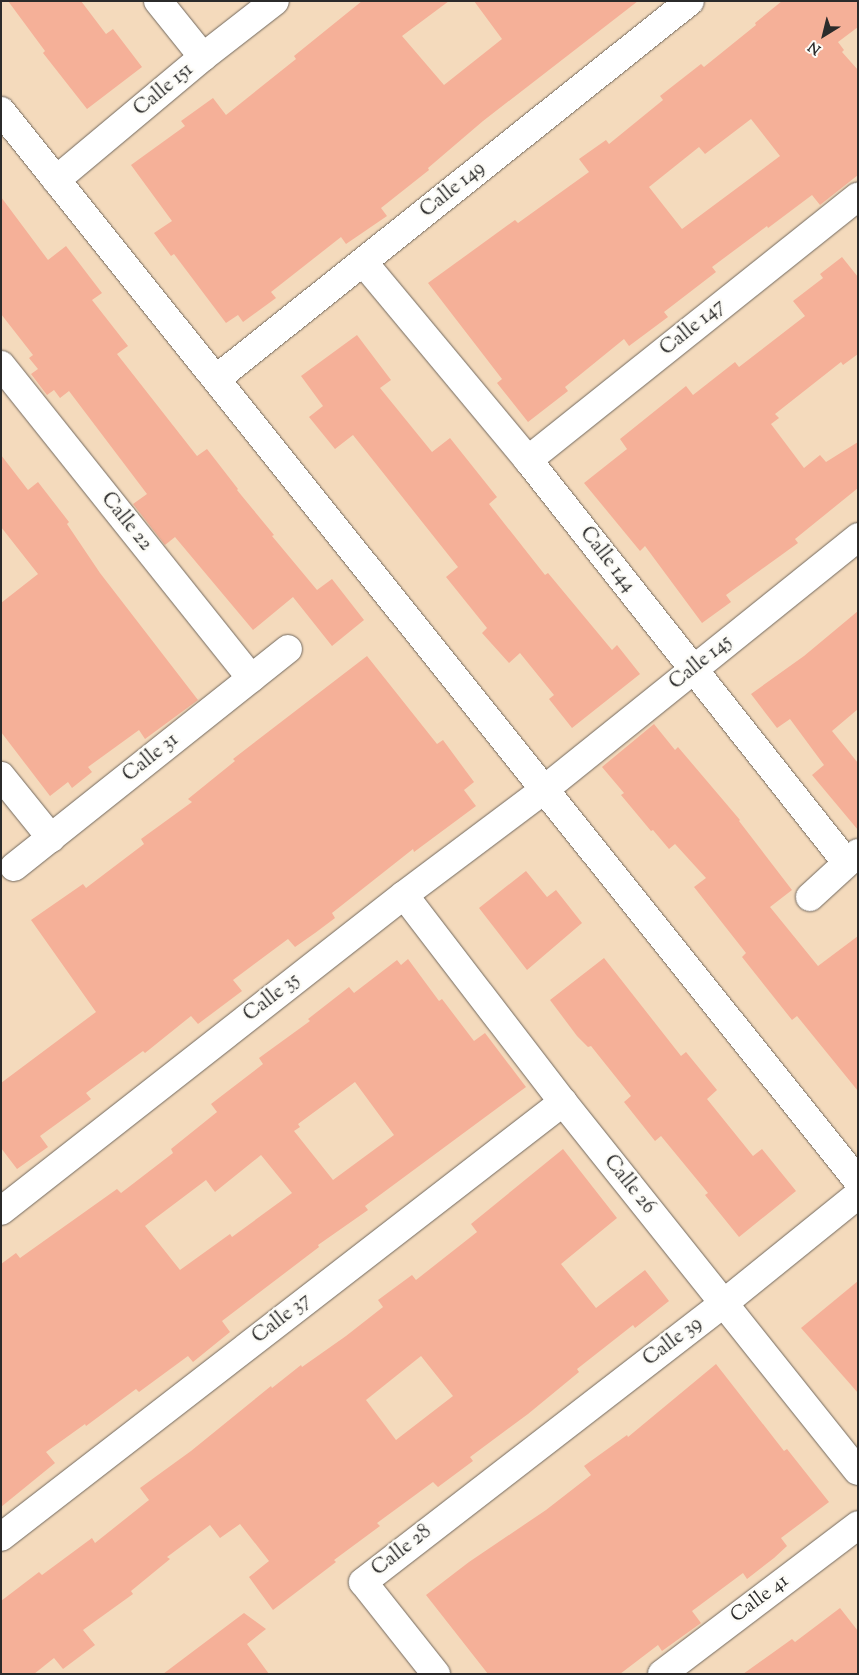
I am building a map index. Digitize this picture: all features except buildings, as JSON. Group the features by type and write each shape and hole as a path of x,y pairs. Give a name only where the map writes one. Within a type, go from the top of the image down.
{"street":[{"path":"158,1 203,57"},
{"name":"Calle 151","path":"56,180 203,57 274,1"},
{"name":"Calle 149","path":"216,379 690,1"},
{"path":"1,111 858,1181"},
{"name":"Calle 147","path":"528,460 858,197"},
{"name":"Calle 144","path":"364,262 528,460 692,669 852,858"},
{"name":"Calle 22","path":"1,366 251,678"},
{"name":"Calle 145","path":"545,789 858,537"},
{"name":"Calle 31","path":"14,867 288,649"},
{"path":"1,776 51,838"},
{"name":"Calle 35","path":"1,1211 404,895 545,789"},
{"path":"810,897 852,858"},
{"name":"Calle 26","path":"404,895 563,1102 858,1472"},
{"name":"Calle 37","path":"1,1537 563,1102"},
{"name":"Calle 39","path":"486,1485 724,1303 858,1195"},
{"name":"Calle 28","path":"436,1674 363,1582 486,1485"},
{"name":"Calle 41","path":"662,1674 858,1525"}]}
